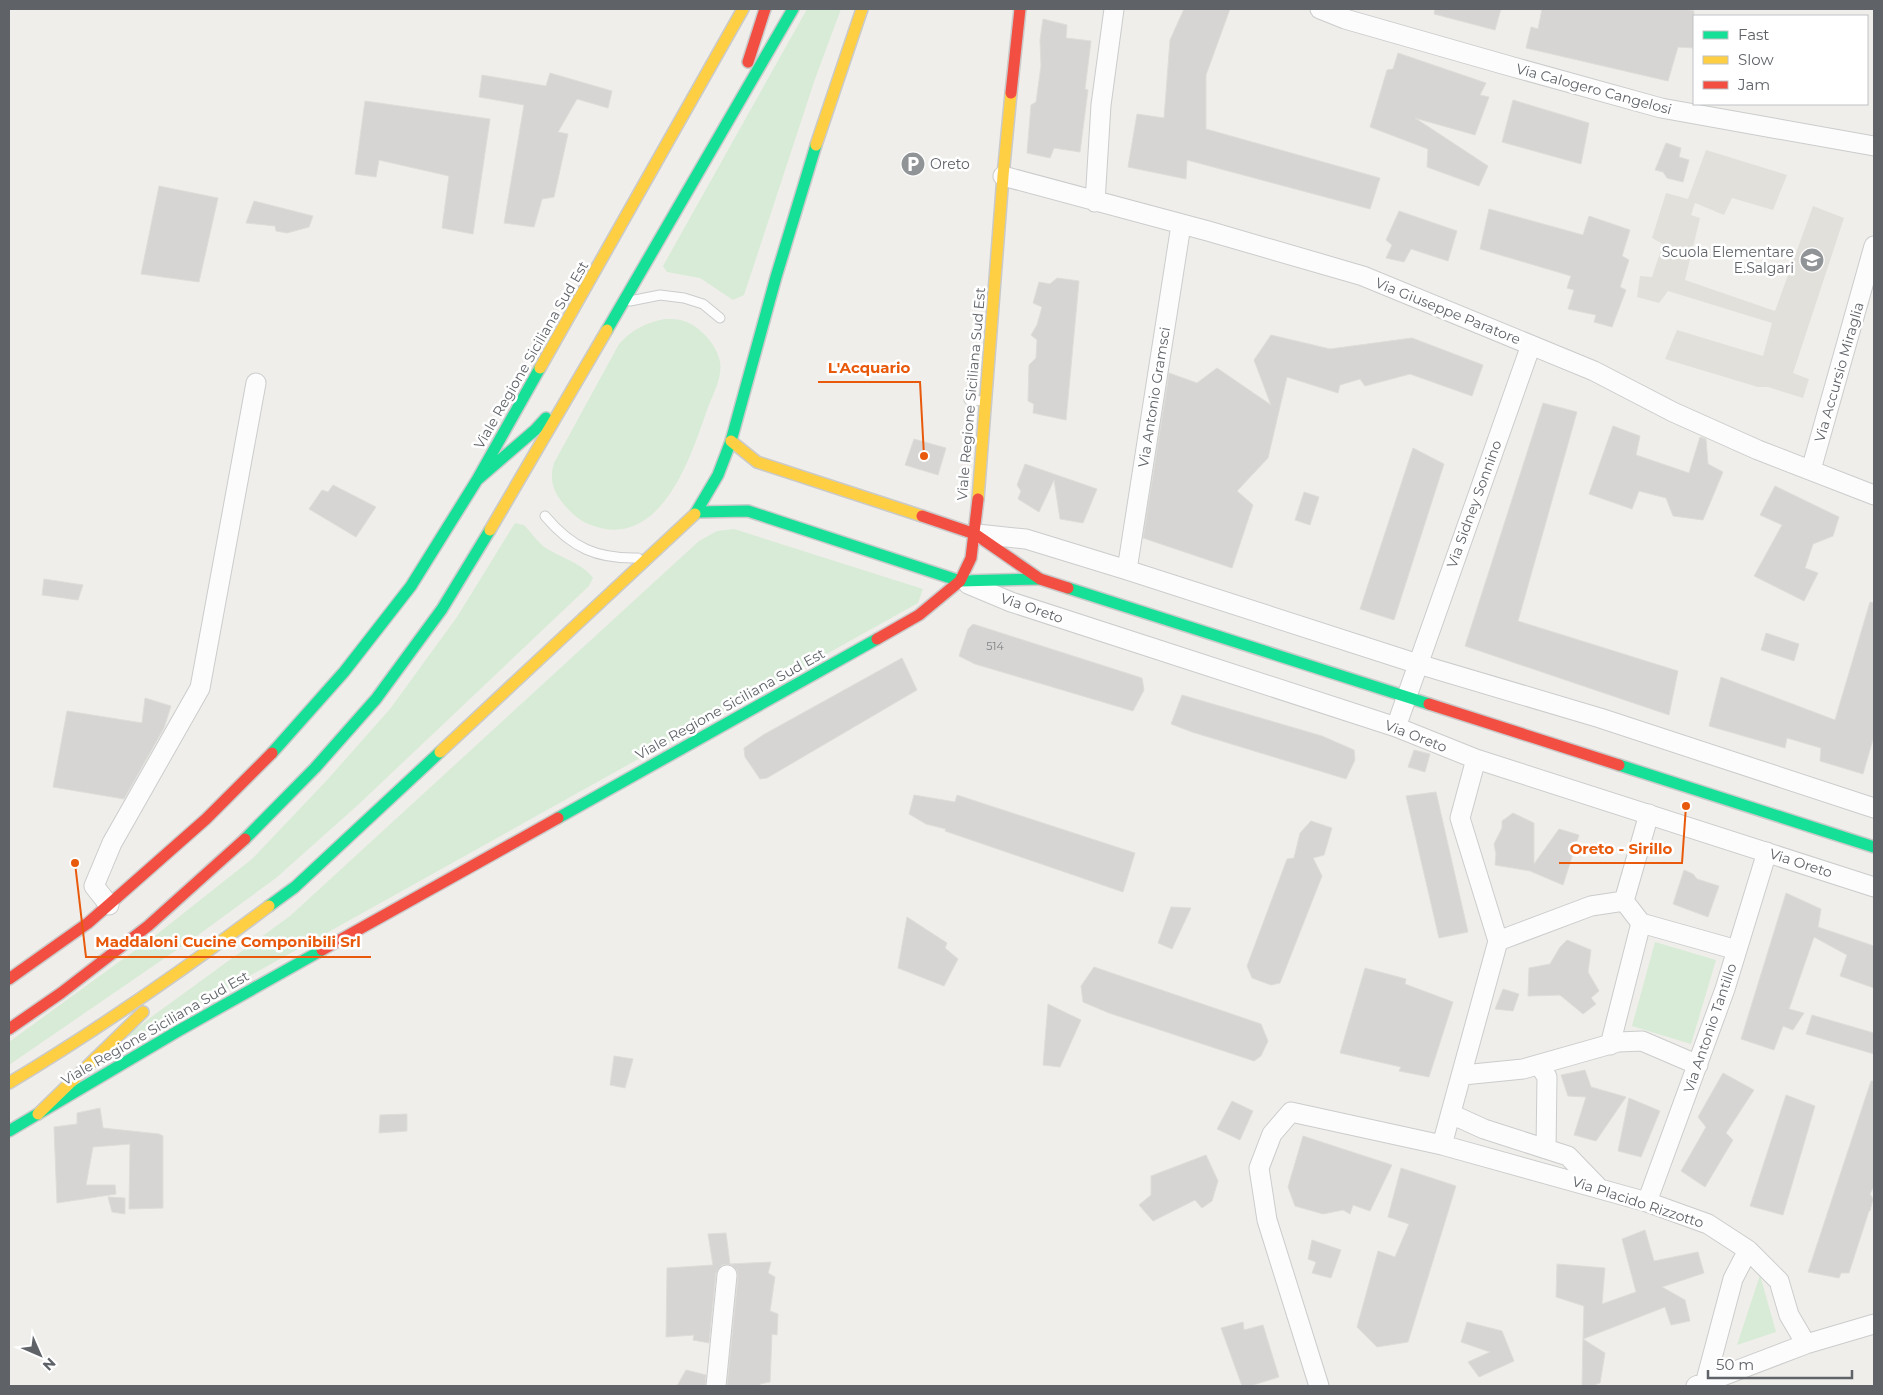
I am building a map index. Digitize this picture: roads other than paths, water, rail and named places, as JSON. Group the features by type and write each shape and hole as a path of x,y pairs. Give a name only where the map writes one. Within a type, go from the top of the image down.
{"street":[{"name":"Viale Regione Siciliana Sud Est","path":"9,980 88,923 206,819 282,743 344,672 411,586 477,480 743,9"},
{"path":"720,136 761,25 765,9"},
{"path":"9,1029 61,993 148,926 238,845 315,768 376,699 442,608 574,388 793,9"},
{"name":"Viale Regione Siciliana Sud Est","path":"9,1083 60,1052 195,960 295,886 698,512 718,475 731,441 790,226 837,76 862,9"},
{"name":"Viale Regione Siciliana Sud Est","path":"9,1131 186,1026 919,615 960,580 971,558 975,534 1003,176 1020,9"},
{"path":"1095,202 1101,105 1114,9"},
{"name":"Via Calogero Cangelosi","path":"1320,9 1478,57 1661,108 1874,146"},
{"name":"Via Giuseppe Paratore","path":"1003,176 1363,276 1594,371 1673,412 1758,450 1874,495"},
{"name":"Via Antonio Gramsci","path":"1127,570 1181,224"},
{"name":"Via Accursio Miraglia","path":"1811,470 1874,246"},
{"name":"Via Sidney Sonnino","path":"1396,727 1531,345"},
{"path":"109,904 94,886 112,843 200,688 256,383"},
{"path":"477,480 535,430 574,388"},
{"path":"731,441 757,462 975,534 1026,539 1418,664 1600,718 1874,808"},
{"path":"698,512 748,511 960,580 1040,579"},
{"path":"975,534 1040,579 1874,847"},
{"name":"Via Oreto","path":"960,580 1011,602 1396,727 1476,759 1874,887"},
{"path":"1442,1145 1463,1075 1498,941 1460,818 1476,759"},
{"path":"1624,901 1649,814"},
{"name":"Via Antonio Tantillo","path":"1648,1202 1725,990 1767,852"},
{"path":"1498,941 1591,906 1624,901"},
{"path":"1624,901 1642,923 1737,950"},
{"path":"1610,1045 1642,923"},
{"path":"38,1114 195,960"},
{"path":"26,1003 61,993"},
{"path":"1463,1075 1523,1069 1618,1042 1642,1041 1698,1065"},
{"path":"1539,1064 1547,1077 1546,1149"},
{"name":"Via Placido Rizzotto","path":"1319,1386 1267,1220 1259,1168 1272,1134 1291,1112 1442,1145 1648,1202 1708,1224 1748,1250 1779,1281 1788,1315 1806,1344"},
{"path":"1451,1114 1484,1129 1568,1156 1599,1188"},
{"path":"1700,1385 1733,1279 1748,1250"},
{"path":"716,1386 727,1275"},
{"path":"1700,1385 1806,1344 1874,1324"}],"lane":[{"path":"623,302 660,295 684,298 703,304 720,318"},
{"path":"969,400 984,401"},
{"path":"546,516 556,529 571,542 593,554 626,558 647,558"}],"place":[{"name":"Oreto","path":"913,164"},
{"name":"Scuola Elementare E.Salgari","path":"1812,260"},
{"name":"L'Acquario","path":"924,456"},
{"name":"Oreto - Sirillo","path":"1686,806"},
{"name":"Maddaloni Cucine Componibili Srl","path":"75,863"}]}
